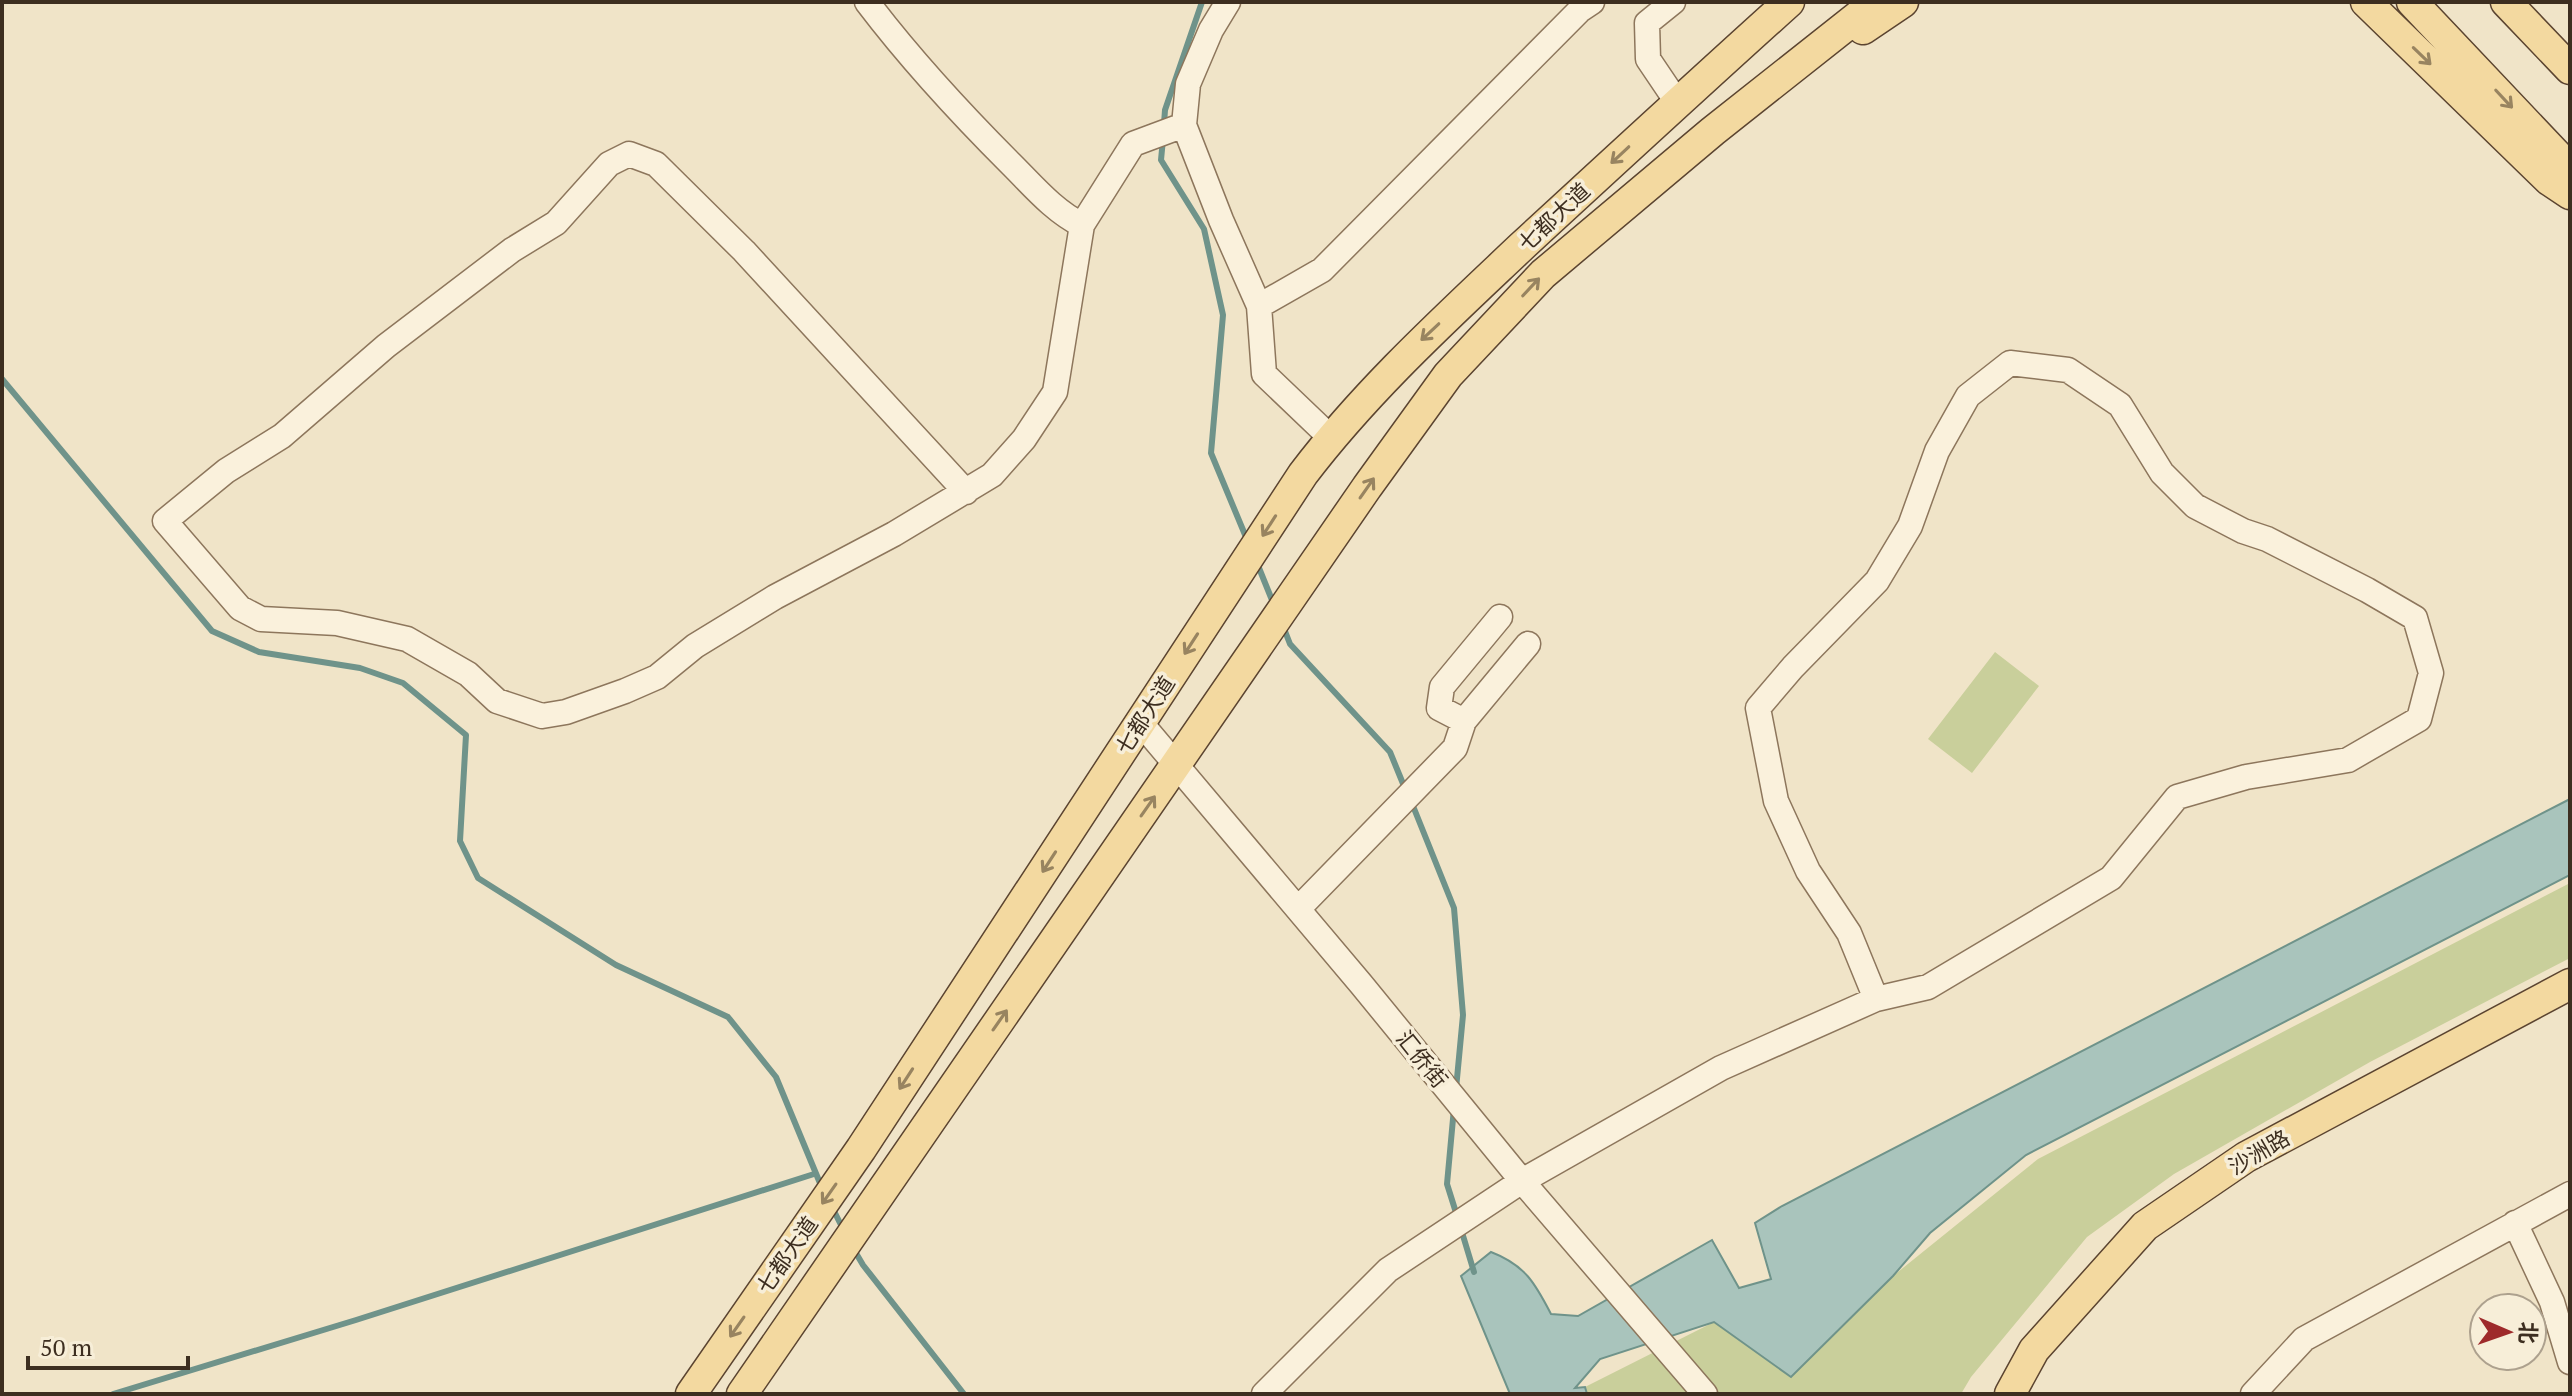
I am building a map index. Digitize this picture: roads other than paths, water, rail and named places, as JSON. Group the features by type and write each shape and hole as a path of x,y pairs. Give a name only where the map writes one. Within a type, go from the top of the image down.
{"main road":[{"path":"1677,102 1789,2"},
{"path":"1677,102 1807,2"},
{"path":"1713,131 1876,2"},
{"path":"1713,131 1903,2"},
{"path":"2366,2 2549,180 2570,194"},
{"path":"2412,2 2570,169"},
{"path":"2506,2 2570,69"},
{"name":"七都大道","path":"691,1394 861,1149 1303,474 1331,438 1419,343 1677,102"},
{"name":"七都大道","path":"742,1394 1322,552 1448,375 1543,274 1713,131"},
{"name":"沙洲路","path":"2010,1394 2034,1350 2145,1226 2246,1157 2570,984"}],"street":[{"path":"867,2 902,48 969,122 1062,215 1082,225"},
{"path":"1228,2 1211,30 1188,84 1178,127 1259,306 1264,374 1331,438"},
{"path":"1259,306 1322,270 1580,10 1592,2"},
{"path":"1673,2 1647,23 1648,59 1677,102"},
{"path":"966,492 744,251 656,164 629,154 609,164 556,223 486,269 386,346 282,436 226,471 165,521 240,608 261,619 337,623 407,639 468,674 497,701 542,716 580,707 657,677 695,646 775,597 966,492 992,475 1024,439 1055,392 1082,225 1133,144 1178,127"},
{"path":"1264,1394 1388,1270 1522,1181 1721,1068 1876,999 1928,987 2111,878 2177,797 2246,777 2348,760 2419,719 2431,673 2415,618 2267,539 2243,531 2195,506 2162,473 2120,405 2068,370 2010,363 1968,396 1937,451 1910,526 1877,581 1793,667 1758,708 1776,801 1808,871 1849,933 1876,999"},
{"path":"1464,721 1439,708 1442,687 1500,617"},
{"path":"1298,909 1455,748 1464,721 1528,644"},
{"name":"汇侨街","path":"1140,722 1522,1181 1705,1394"},
{"path":"2253,1394 2304,1339 2570,1194"},
{"path":"2515,1223 2552,1302 2570,1362"}],"water":[{"path":"2570,799 2570,875 2026,1155 1930,1233 1893,1276 1791,1377 1714,1322 1600,1359 1575,1388 1585,1387 1587,1394 1510,1394 1461,1276 1491,1252 1528,1276 1551,1314 1578,1316 1712,1240 1739,1288 1771,1279 1755,1223 1782,1206"}],"waterway":[{"path":"1164,124 1165,110 1202,2"},
{"path":"1163,139 1161,160 1204,229 1223,315 1211,453 1248,542"},
{"path":"2,379 212,631 259,652 360,668 403,683 466,735 460,841 478,878 616,965 728,1017 776,1077 822,1188"},
{"path":"1257,563 1274,605"},
{"path":"1283,626 1290,644 1390,752 1406,791"},
{"path":"1411,801 1454,908 1463,1015 1456,1089"},
{"path":"1454,1108 1447,1184 1458,1219"},
{"path":"113,1394 814,1174"},
{"path":"833,1209 844,1231"},
{"path":"1461,1229 1474,1272"},
{"path":"853,1248 964,1394"}]}
